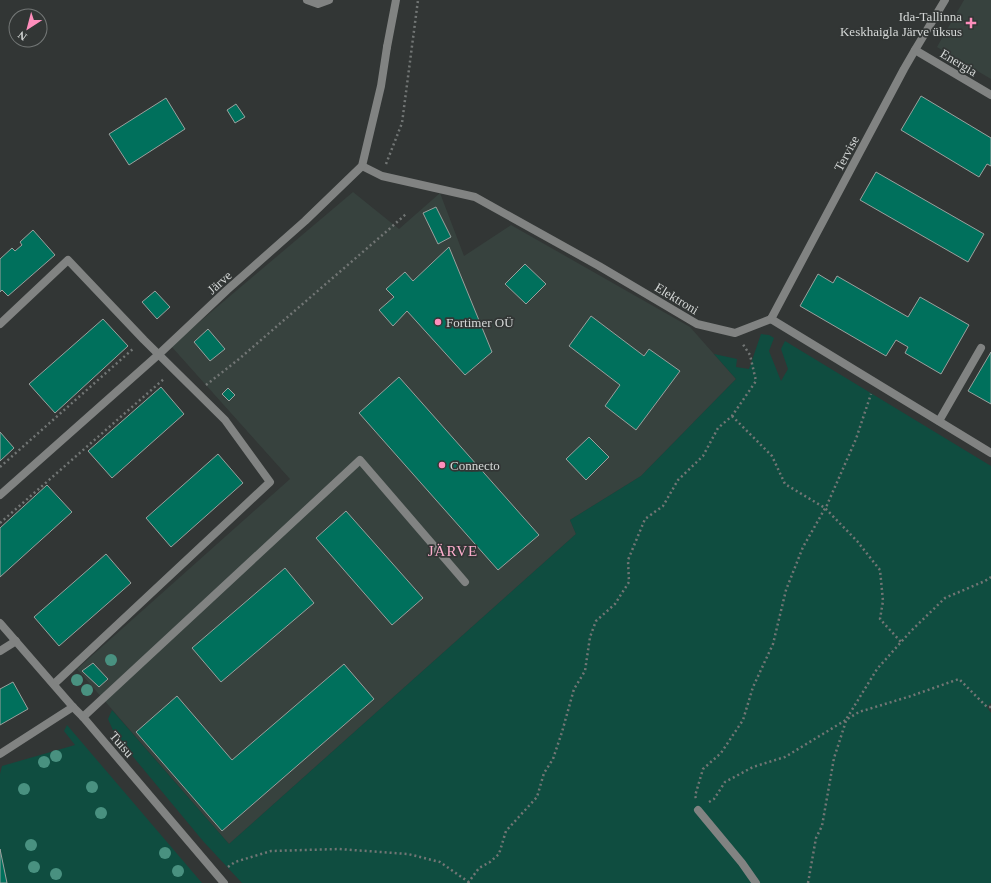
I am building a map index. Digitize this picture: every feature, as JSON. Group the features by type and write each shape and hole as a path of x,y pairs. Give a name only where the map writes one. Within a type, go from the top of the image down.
{"street":[{"path":"306,0 318,4 329,0"},
{"path":"362,166 381,86 386,47 396,0"},
{"name":"Tervise","path":"771,319 915,50 945,0"},
{"name":"Energia","path":"915,50 990,93"},
{"name":"Elektroni","path":"362,166 382,176 475,197 599,266 697,324 735,333"},
{"name":"Järve","path":"0,495 158,355 227,290 305,221 362,166"},
{"path":"0,324 68,260 158,355 225,420 270,482 54,684"},
{"path":"735,333 771,319 991,453"},
{"path":"939,421 981,348"},
{"path":"83,717 360,460 465,582"},
{"name":"Tuisu","path":"0,623 83,717 224,883"},
{"path":"0,651 16,641"},
{"path":"0,754 73,707"},
{"path":"698,810 742,863 756,883"}],"path":[{"path":"382,176 402,124 418,0"},
{"path":"197,393 216,376 240,359 406,214"},
{"path":"218,876 235,862 271,851 339,849 408,854 440,862 469,883 479,868 490,862 499,854 506,831 537,797 544,773 553,759 574,689 585,671 590,637 596,621 615,604 629,582 628,560 645,520 662,506 678,480 703,456 718,428 732,416 756,381 750,355 735,333"},
{"path":"0,468 144,340"},
{"path":"0,524 174,370"},
{"path":"875,382 856,440 825,508 803,547 786,590 773,644 753,687 743,720 721,753 703,769 695,796 698,810 714,799 725,782 752,767 785,757 859,712 959,679 986,707 991,707"},
{"path":"732,416 772,456 785,484 825,508 857,541 880,570 883,601 880,619 901,642"},
{"path":"808,883 816,838 822,826 834,758 847,718 877,669 911,631 945,598 991,577"}],"shaded area":[{"name":"Ida-Tallinna Keskhaigla Järve üksus","path":"964,0 991,0 991,79 937,47"},
{"path":"353,192 399,229 440,193 464,256 511,225 690,327 736,379 641,476 570,520 576,534 229,844 77,669 290,479 171,346"}],"green space":[{"path":"761,334 769,335 774,338 769,351 781,381 788,369 781,349 785,341 991,466 991,703 987,707 991,713 991,883 242,883 203,841 115,735 108,719 112,710 229,844 576,534 570,520 641,476 736,379 714,354 737,359 736,367 749,369"},
{"path":"67,725 202,883 7,883 0,849 0,774 2,766 75,745 64,731"}],"building":[{"path":"921,96 991,138 991,166 987,164 979,177 901,130"},
{"path":"166,98 185,129 129,165 109,134"},
{"path":"236,104 245,117 235,123 227,110"},
{"path":"876,172 984,234 968,262 860,200"},
{"path":"436,207 451,237 438,244 423,213"},
{"path":"33,230 55,255 8,296 2,290 0,292 0,259 12,248 15,251 22,245 20,242"},
{"path":"449,247 492,352 465,375 407,311 393,326 379,310 394,297 386,289 405,272 413,281"},
{"path":"525,264 546,284 526,304 505,284"},
{"path":"818,274 833,283 837,276 908,317 920,297 969,325 941,374 905,353 908,347 896,340 886,356 800,306"},
{"path":"155,291 170,307 157,319 142,302"},
{"path":"591,316 644,356 649,349 680,371 636,430 605,406 620,385 569,346"},
{"path":"103,319 128,346 55,413 29,384"},
{"path":"208,329 225,349 210,361 194,342"},
{"path":"991,352 991,404 968,391"},
{"path":"399,377 539,535 498,570 359,413"},
{"path":"161,387 184,414 112,478 88,451"},
{"path":"228,388 235,395 229,401 222,394"},
{"path":"0,432 14,448 0,461"},
{"path":"589,437 609,457 586,480 566,459"},
{"path":"218,454 243,483 171,547 146,518"},
{"path":"47,485 72,512 0,577 0,528"},
{"path":"346,511 423,598 392,625 316,538"},
{"path":"106,554 131,583 59,646 34,617"},
{"path":"285,568 314,603 221,682 192,648"},
{"path":"93,663 108,679 99,687 82,671"},
{"path":"344,664 374,699 222,831 136,732 177,696 232,760"},
{"path":"13,682 28,709 0,725 0,689"},
{"path":"0,849 7,883 0,883"}],"place":[{"name":"Ida-Tallinna Keskhaigla Järve üksus","path":"971,23"},
{"name":"Fortimer OÜ","path":"438,322"},
{"name":"Connecto","path":"442,465"}],"district":[{"name":"JÄRVE","path":"453,551"}]}
